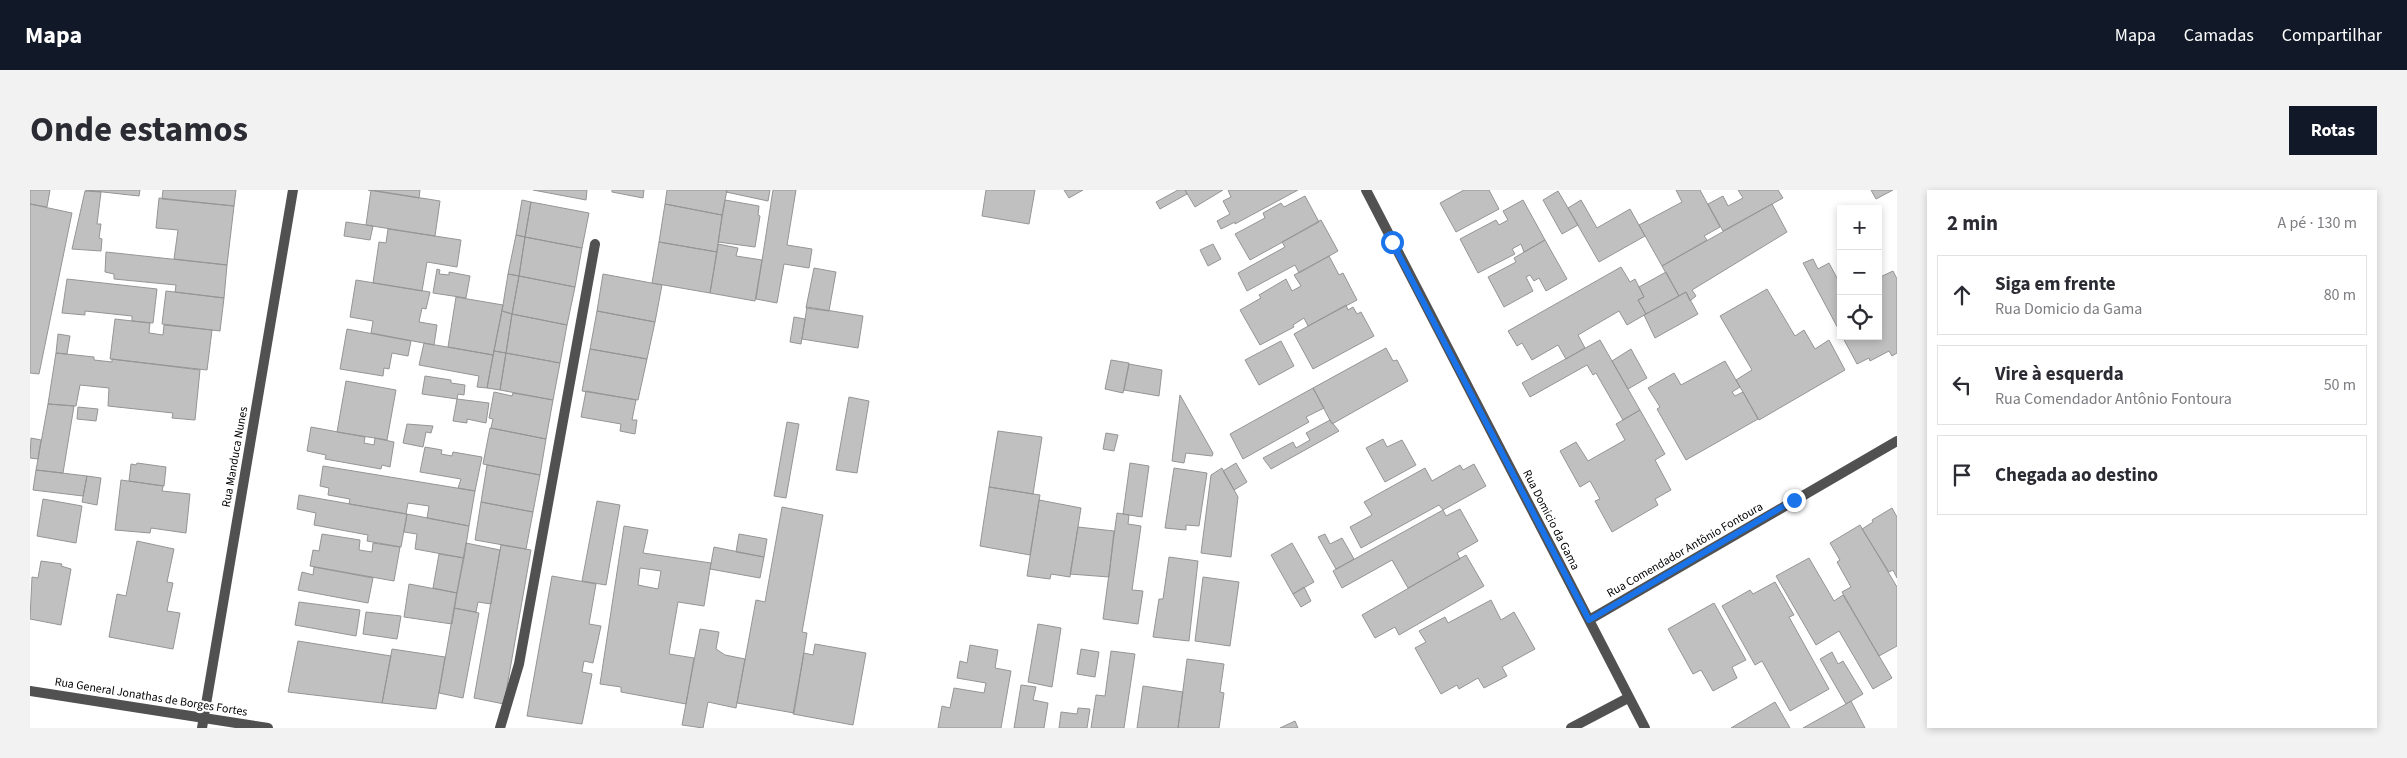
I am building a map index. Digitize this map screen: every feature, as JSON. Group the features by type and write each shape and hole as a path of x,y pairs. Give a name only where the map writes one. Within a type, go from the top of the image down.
{"street":[{"name":"Rua Manduca Nunes","path":"203,723 293,190"},
{"name":"Rua Domicio da Gama","path":"1366,190 1645,728"},
{"path":"500,728 519,664 595,244"},
{"name":"Rua Comendador Antônio Fontoura","path":"1589,620 1897,440"},
{"name":"Rua General Jonathas de Borges Fortes","path":"30,692 203,723 268,728"},
{"path":"1572,728 1628,698"}],"building":[{"path":"30,190 50,190 47,207 30,204"},
{"path":"85,190 140,190 139,196"},
{"path":"163,190 236,190 234,206 162,199"},
{"path":"368,190 420,190 419,198"},
{"path":"371,190 440,201 435,236 366,225"},
{"path":"533,190 587,190 586,200"},
{"path":"612,190 644,190 643,198 612,192"},
{"path":"667,190 727,190 722,215 665,204"},
{"path":"727,190 770,190 768,201 726,192"},
{"path":"773,190 796,190 787,245 812,249 809,268 784,264 777,303 756,299"},
{"path":"986,190 1035,190 1029,224 982,216"},
{"path":"1064,190 1083,190 1069,198"},
{"path":"1178,190 1185,190 1187,194 1160,209 1156,202"},
{"path":"1185,190 1223,190 1195,207"},
{"path":"1228,190 1298,190 1235,224 1235,222 1221,229 1217,221 1230,214 1223,201 1231,197"},
{"path":"1464,190 1489,190 1499,209 1456,232 1440,203"},
{"path":"1676,190 1700,190 1720,227 1704,236 1707,240 1662,266 1639,225 1682,202"},
{"path":"1738,190 1778,190 1783,198 1723,231 1708,204 1723,196 1728,206 1743,198"},
{"path":"1871,190 1893,190 1876,199"},
{"path":"85,191 101,192 97,224 101,224 99,238 102,239 101,251 72,249"},
{"path":"1558,191 1578,225 1562,234 1543,200"},
{"path":"1305,196 1319,222 1250,260 1235,234 1265,218 1263,213 1281,203 1284,207"},
{"path":"159,198 234,206 227,265 174,259 178,230 156,228"},
{"path":"522,200 531,202 525,237 516,235"},
{"path":"725,200 759,206 758,215 760,216 755,247 718,242"},
{"path":"1523,200 1545,240 1524,252 1521,244 1512,249 1515,254 1478,273 1460,239 1496,220 1499,225 1508,220 1503,211"},
{"path":"1581,200 1597,228 1630,209 1645,236 1599,262 1568,208"},
{"path":"531,202 589,213 582,248 525,237"},
{"path":"30,204 72,213 39,374 30,373"},
{"path":"665,204 722,215 717,252 659,242"},
{"path":"1772,204 1787,232 1692,290 1696,296 1690,301 1686,292 1679,296 1662,266"},
{"path":"1321,220 1338,251 1299,273 1295,265 1247,291 1238,273 1285,247 1282,242"},
{"path":"346,222 373,226 370,240 344,236"},
{"path":"388,229 461,240 457,267 427,262 422,291 373,283 379,242 386,243"},
{"path":"516,235 525,237 519,276 508,274"},
{"path":"525,237 582,248 575,287 519,276"},
{"path":"1545,240 1567,279 1546,291 1539,278 1534,281 1530,275 1526,277 1533,291 1504,307 1488,277 1516,262 1514,258"},
{"path":"659,242 717,252 710,293 652,283"},
{"path":"718,244 738,248 736,256 762,260 755,301 710,293"},
{"path":"1213,244 1221,259 1208,266 1200,250"},
{"path":"106,252 227,265 224,298 175,292 176,285 114,279 114,274 105,272"},
{"path":"1329,256 1339,275 1343,273 1357,300 1308,326 1304,318 1293,325 1294,327 1260,345 1240,310 1261,298 1259,295 1286,279 1292,291 1301,286 1294,275"},
{"path":"1813,259 1818,269 1829,263 1837,278 1837,327 1803,263"},
{"path":"1621,267 1630,282 1635,279 1644,297 1638,300 1646,314 1627,325 1619,311 1578,335 1585,348 1566,359 1558,345 1532,360 1522,343 1517,346 1508,331"},
{"path":"814,268 836,272 829,311 806,308"},
{"path":"437,269 440,270 439,274 449,275 449,272 470,276 466,298 433,293"},
{"path":"1893,271 1897,279 1897,353 1892,356 1889,351 1870,361 1869,358 1857,364 1844,340 1882,340 1882,276"},
{"path":"1666,272 1679,296 1646,314 1638,300 1644,297 1639,287"},
{"path":"508,274 519,276 512,314 502,311"},
{"path":"603,274 662,285 655,322 597,311"},
{"path":"519,276 575,287 567,325 512,314"},
{"path":"67,279 157,289 153,323 132,321 132,316 85,311 85,315 62,313"},
{"path":"356,280 430,292 426,309 422,308 419,322 437,325 434,345 371,333 373,321 350,317"},
{"path":"1767,289 1795,336 1804,330 1815,349 1829,340 1845,370 1759,420 1736,380 1752,370 1720,316"},
{"path":"166,291 224,298 220,331 162,324"},
{"path":"1686,292 1698,314 1655,338 1644,315"},
{"path":"456,297 503,305 493,355 448,347"},
{"path":"1346,305 1348,310 1353,307 1357,314 1361,312 1374,336 1313,369 1294,334"},
{"path":"807,307 863,316 858,348 802,339"},
{"path":"502,311 512,314 506,353 494,351"},
{"path":"597,311 655,322 647,359 590,349"},
{"path":"512,314 567,325 560,363 506,353"},
{"path":"794,317 805,319 801,344 790,342"},
{"path":"115,319 150,323 149,333 163,335 164,325 212,330 207,370 110,359"},
{"path":"347,329 411,341 408,356 392,353 389,369 384,368 383,376 340,369"},
{"path":"58,334 70,336 67,354 56,353"},
{"path":"1600,340 1640,410 1623,420 1596,373 1593,375 1587,365 1530,397 1522,383"},
{"path":"1281,341 1294,366 1259,385 1245,360"},
{"path":"424,343 493,355 487,388 477,387 479,376 419,365"},
{"path":"1386,348 1393,361 1397,360 1408,381 1332,424 1313,388"},
{"path":"590,349 647,359 638,400 582,391"},
{"path":"1631,349 1647,378 1628,389 1612,361"},
{"path":"494,351 506,353 500,390 487,388"},
{"path":"56,353 94,357 94,360 112,362 112,359 200,370 195,420 172,418 173,413 108,406 109,388 80,385 76,406 48,404"},
{"path":"506,353 560,363 553,400 500,390"},
{"path":"1111,360 1129,363 1123,393 1105,389"},
{"path":"1725,361 1740,387 1732,392 1735,396 1743,392 1758,419 1686,460 1657,409 1660,407 1648,388 1674,373 1681,385"},
{"path":"1129,364 1162,370 1159,396 1124,390"},
{"path":"425,376 451,380 451,383 465,385 464,395 458,394 457,399 422,394"},
{"path":"346,381 396,390 387,440 337,432"},
{"path":"1313,388 1324,408 1306,417 1309,422 1243,459 1230,434"},
{"path":"586,391 636,400 632,420 637,420 635,434 620,431 621,424 581,417"},
{"path":"494,392 512,396 513,393 553,400 546,439 491,428 493,419 489,418"},
{"path":"1180,395 1213,453 1212,456 1186,453 1184,463 1172,461"},
{"path":"849,397 869,401 857,473 836,470"},
{"path":"457,399 489,403 486,423 467,419 467,423 453,421"},
{"path":"48,404 74,406 63,473 36,470"},
{"path":"78,407 98,409 96,421 77,419"},
{"path":"1640,410 1665,454 1655,460 1671,490 1655,499 1658,505 1612,532 1595,501 1600,499 1590,481 1580,487 1560,451 1576,442 1588,461 1625,440 1616,424"},
{"path":"1330,420 1339,431 1271,469 1263,458 1293,442 1296,448 1310,440 1306,433"},
{"path":"787,422 799,424 786,498 774,496"},
{"path":"407,424 433,426 431,433 426,432 423,447 403,443"},
{"path":"311,427 365,437 364,443 374,445 375,438 394,442 390,467 382,465 381,469 325,459 326,455 307,451"},
{"path":"490,428 546,439 540,475 483,464"},
{"path":"998,431 1042,437 1033,494 989,487"},
{"path":"1106,433 1118,435 1114,451 1103,449"},
{"path":"31,438 41,440 38,459 30,458"},
{"path":"1383,439 1387,447 1402,440 1416,465 1385,482 1366,448"},
{"path":"425,447 442,450 441,454 452,456 453,452 482,457 475,491 458,488 461,479 420,472"},
{"path":"137,463 166,467 164,486 129,481 131,464 136,465"},
{"path":"1130,463 1149,466 1142,517 1123,514"},
{"path":"1236,463 1247,482 1234,490 1223,471"},
{"path":"1474,464 1486,486 1443,510 1439,505 1361,548 1350,527 1372,515 1364,502 1425,468 1432,481 1460,465 1463,470"},
{"path":"487,465 540,475 533,512 481,502"},
{"path":"323,466 475,491 469,526 427,518 429,506 408,503 406,514 349,504 350,499 328,495 329,488 320,486"},
{"path":"1174,468 1207,473 1199,526 1186,525 1186,530 1165,528"},
{"path":"1222,468 1238,497 1231,557 1201,553 1211,475"},
{"path":"36,470 87,476 83,496 33,490"},
{"path":"87,476 101,478 97,505 82,502"},
{"path":"121,480 163,486 162,491 190,494 186,533 151,528 150,533 115,530"},
{"path":"989,487 1040,495 1030,555 980,546"},
{"path":"299,495 407,514 401,547 367,541 368,535 314,525 316,513 297,509"},
{"path":"43,499 82,506 76,543 37,536"},
{"path":"1039,500 1081,508 1070,577 1051,574 1050,579 1027,576"},
{"path":"597,501 620,505 606,585 582,581"},
{"path":"481,502 533,512 526,549 475,540"},
{"path":"782,507 823,515 802,632 807,633 794,713 737,703 756,600 765,602"},
{"path":"1892,508 1897,517 1897,578 1893,570 1889,572 1862,529 1873,522 1872,520"},
{"path":"1460,509 1478,541 1457,553 1460,559 1408,588 1392,560 1342,588 1333,571 1443,510 1446,516"},
{"path":"1117,513 1129,515 1128,524 1141,526 1132,590 1143,591 1138,624 1103,619"},
{"path":"407,514 469,526 464,558 415,549 417,534 404,532"},
{"path":"1860,525 1897,587 1897,646 1879,656 1842,592 1851,587 1837,562 1840,560 1830,543"},
{"path":"624,526 648,530 643,553 711,563 704,606 678,602 669,654 694,658 686,704 621,692 621,687 600,684","holes":["640,568 661,571 658,589 638,585"]},
{"path":"1078,527 1114,531 1109,577 1070,574"},
{"path":"322,534 360,540 359,550 372,552 373,543 400,547 394,581 310,566 313,550 319,551"},
{"path":"739,534 767,539 764,557 736,552"},
{"path":"1325,534 1330,544 1342,538 1354,559 1336,569 1318,537"},
{"path":"137,541 174,549 167,582 173,583 167,611 180,613 173,649 109,637 117,594 126,596"},
{"path":"466,543 500,550 491,604 478,602 476,612 454,608"},
{"path":"1292,543 1314,582 1293,594 1271,555"},
{"path":"501,545 531,550 504,704 474,698"},
{"path":"714,547 764,557 760,578 710,569"},
{"path":"439,554 464,558 457,593 433,588"},
{"path":"1466,555 1484,586 1399,635 1395,627 1375,638 1362,615"},
{"path":"1169,557 1198,561 1189,641 1153,637 1159,599 1163,599"},
{"path":"1809,558 1834,601 1843,595 1892,678 1873,689 1839,631 1816,645 1776,576"},
{"path":"41,561 62,564 61,566 71,569 61,625 30,619 32,577 38,578"},
{"path":"314,567 373,578 368,603 298,590 302,572 313,575"},
{"path":"552,576 596,584 589,624 601,626 593,663 584,661 582,672 592,674 582,724 527,716"},
{"path":"1203,577 1239,582 1230,646 1195,641"},
{"path":"1775,582 1794,615 1789,617 1829,689 1790,711 1762,661 1755,665 1722,606 1750,590 1753,594"},
{"path":"409,584 457,593 452,624 404,617"},
{"path":"1304,587 1311,601 1301,607 1293,594"},
{"path":"1491,600 1501,620 1514,612 1535,649 1502,667 1507,676 1484,688 1478,678 1459,689 1457,685 1441,694 1415,648 1426,642 1419,631 1445,617 1448,623"},
{"path":"299,602 360,610 356,636 295,625"},
{"path":"1714,603 1746,660 1732,667 1737,678 1713,691 1701,670 1693,674 1668,629"},
{"path":"454,608 479,613 463,698 439,693"},
{"path":"366,612 401,616 397,639 363,634"},
{"path":"1038,624 1061,628 1052,687 1028,682"},
{"path":"700,629 719,632 716,649 725,655 745,659 736,708 708,702 703,728 682,725"},
{"path":"298,641 391,656 382,703 288,692"},
{"path":"815,644 866,653 853,725 793,714 804,653 813,655"},
{"path":"970,645 998,650 995,668 1011,671 1001,728 938,728 942,706 950,708 954,688 984,693 986,683 957,678 960,661 967,663"},
{"path":"392,649 445,657 436,709 382,703"},
{"path":"1081,649 1099,652 1095,677 1077,674"},
{"path":"1111,651 1135,654 1124,728 1091,728 1096,695 1105,696"},
{"path":"1832,652 1838,664 1843,661 1863,694 1846,704 1820,659"},
{"path":"1187,659 1224,664 1220,692 1224,693 1219,728 1178,728"},
{"path":"1021,685 1036,687 1033,700 1048,703 1044,728 1014,728"},
{"path":"1143,686 1183,692 1178,728 1137,728"},
{"path":"1851,701 1865,728 1803,728 1846,704"},
{"path":"1775,702 1790,728 1731,728"},
{"path":"1078,708 1090,709 1087,728 1059,728 1061,712 1077,714"},
{"path":"1295,721 1298,728 1280,728"}],"route":[{"path":"1392,242 1589,620 1794,500"}]}
